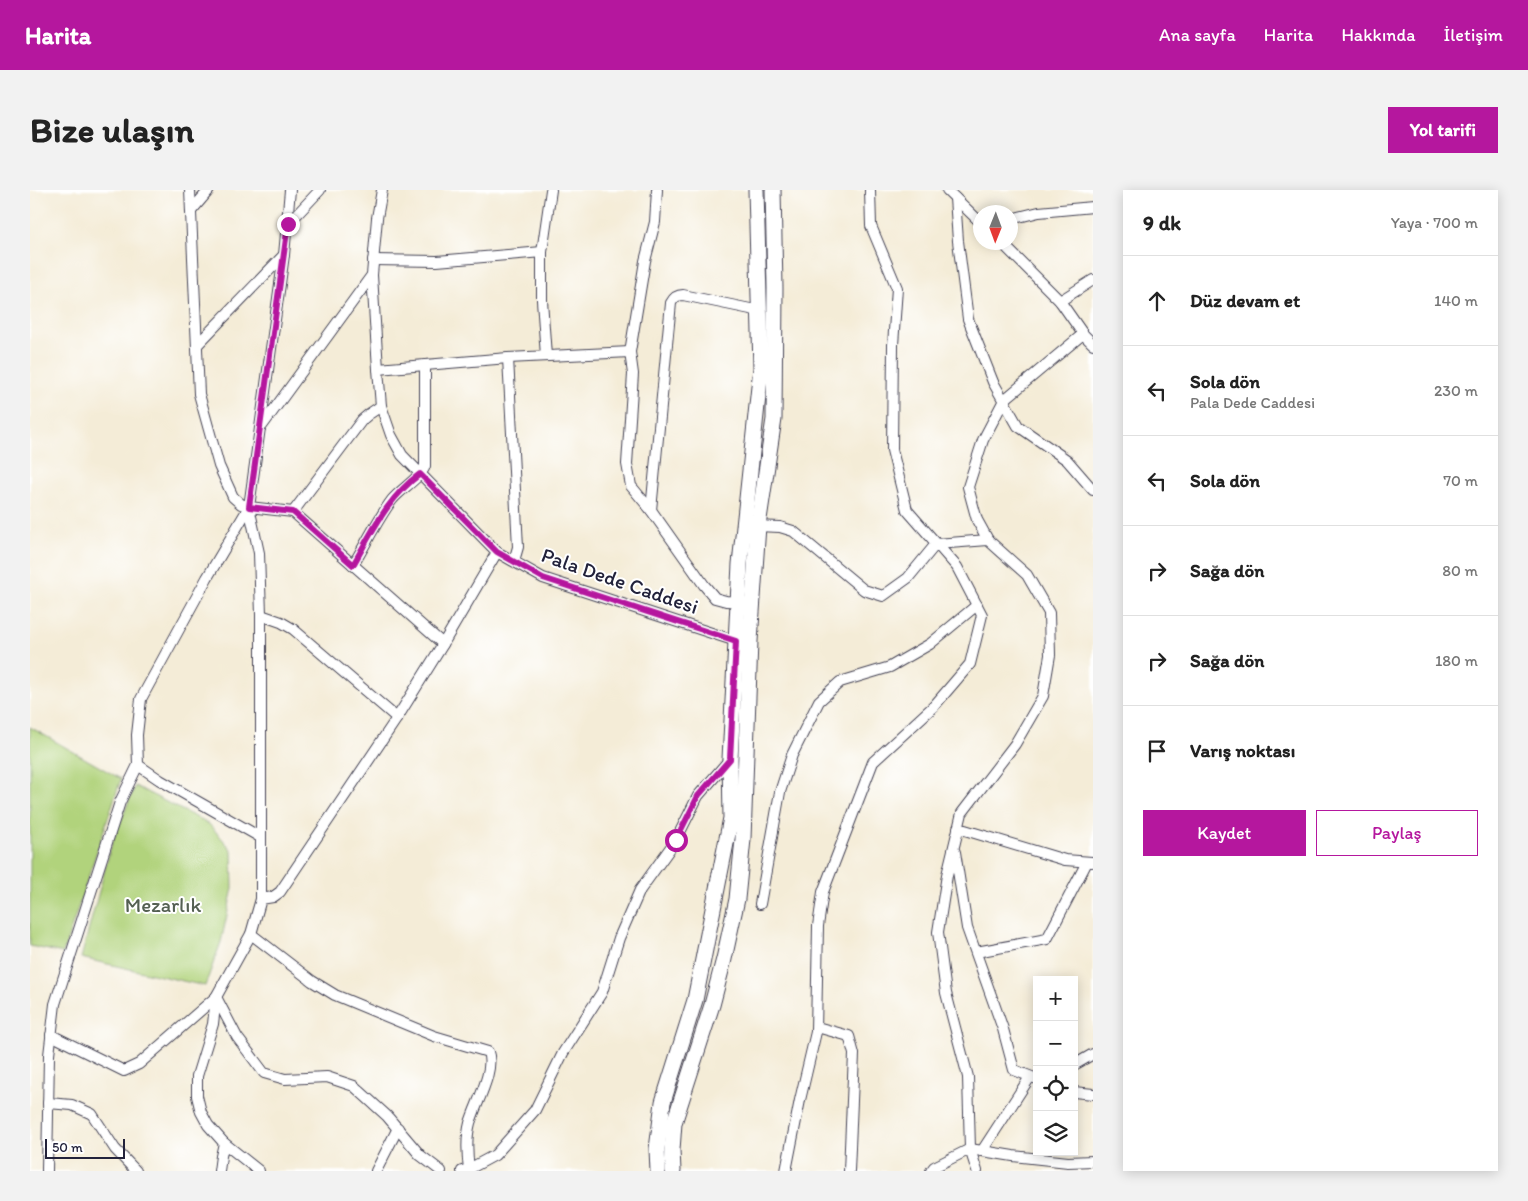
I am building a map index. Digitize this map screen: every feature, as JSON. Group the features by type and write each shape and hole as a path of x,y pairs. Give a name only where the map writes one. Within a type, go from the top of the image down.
{"street":[{"path":"190,190 199,394 219,466 233,497 241,504 249,507 293,512 443,644"},
{"path":"192,210 209,190"},
{"path":"51,1035 124,1071 139,1064 216,997 251,934 260,899 261,615 258,553 249,507 284,255 290,190"},
{"path":"288,224 320,190"},
{"name":"Pala Dede Caddesi","path":"382,190 377,218 372,275 378,369 381,406 391,435 402,455 497,552 543,578 743,641"},
{"path":"546,356 542,300 542,252 551,190"},
{"path":"657,190 655,222 645,261 630,352 633,374 626,464 631,486 651,510 704,585 716,598 726,602 745,602"},
{"path":"673,1171 674,1123 712,1005 724,959 736,899 742,839 743,641 761,368 756,190"},
{"path":"751,526 774,419 776,288 773,190"},
{"path":"786,1171 816,1027 818,926 823,892 873,762 934,706 970,664 982,615 957,567 907,510 892,450 893,345 897,288 871,226 870,190"},
{"path":"947,190 973,216"},
{"path":"955,198 958,241 968,320 993,382 1018,426 1067,460 1093,490"},
{"path":"1018,217 1093,207"},
{"path":"1009,250 1060,301 1083,334 1093,344"},
{"path":"373,260 445,260 542,252"},
{"path":"197,345 284,255"},
{"path":"261,427 372,275"},
{"path":"1060,301 1093,280"},
{"path":"651,510 671,303 678,296 683,295 760,311"},
{"path":"978,1171 970,1149 968,1077 946,993 938,932 947,876 962,813 1015,744 1043,696 1050,655 1049,614 1026,575 988,540 977,520 968,487 983,440 1004,400 1083,334"},
{"path":"378,369 508,358 630,352"},
{"path":"508,358 518,542 518,552 514,561"},
{"path":"353,565 385,510 393,499 420,474 426,463 425,365"},
{"path":"293,512 362,420 381,406"},
{"path":"47,1171 49,1055 55,1004 120,802 138,764 137,735 141,699 207,578 249,507"},
{"path":"751,526 780,527 793,531 864,590 883,596 908,578 936,544 988,540"},
{"path":"260,899 273,898 280,892 397,718 497,552"},
{"path":"760,904 780,792 792,756 819,701 840,682 890,667 930,644 977,605"},
{"path":"261,615 281,622 293,629 397,718"},
{"path":"658,1171 657,1149 663,1102 695,1000 731,818 730,759 743,641"},
{"path":"251,934 312,981 335,995 434,1036 488,1052 490,1059 489,1069 470,1123 466,1170 495,1155 535,1110 563,1053 602,992 619,938 640,890 676,840 698,796 730,759"},
{"path":"138,764 160,780 260,837"},
{"path":"958,828 1065,860 1090,862 1047,939 976,952"},
{"path":"954,846 967,928 1003,1030 1014,1070 1033,1078"},
{"path":"216,997 237,1037 264,1073 285,1079 326,1077 354,1086 387,1116 420,1155 441,1171"},
{"path":"216,997 213,1024 198,1076 197,1096 201,1112 208,1125 224,1143 259,1171"},
{"path":"816,1027 850,1036 854,1054 849,1171"},
{"path":"1078,1063 1093,1054"},
{"path":"982,1151 1033,1079"},
{"path":"1078,1092 1093,1094"},
{"path":"48,1103 72,1104 92,1114 115,1149 136,1171"},
{"path":"376,1171 398,1128"},
{"path":"219,1171 224,1143"},
{"path":"931,1171 934,1167 970,1149 1068,1162 1093,1161"}],"green space":[{"name":"Mezarlık","path":"30,727 121,779 63,953 30,946"},
{"name":"Mezarlık","path":"135,786 209,824 232,850 233,888 221,942 205,986 81,958 112,843"}],"route":[{"path":"288,224 249,507 293,512 353,565 393,499 420,474 497,552 543,578 736,641 730,759 698,796 676,840"}]}
